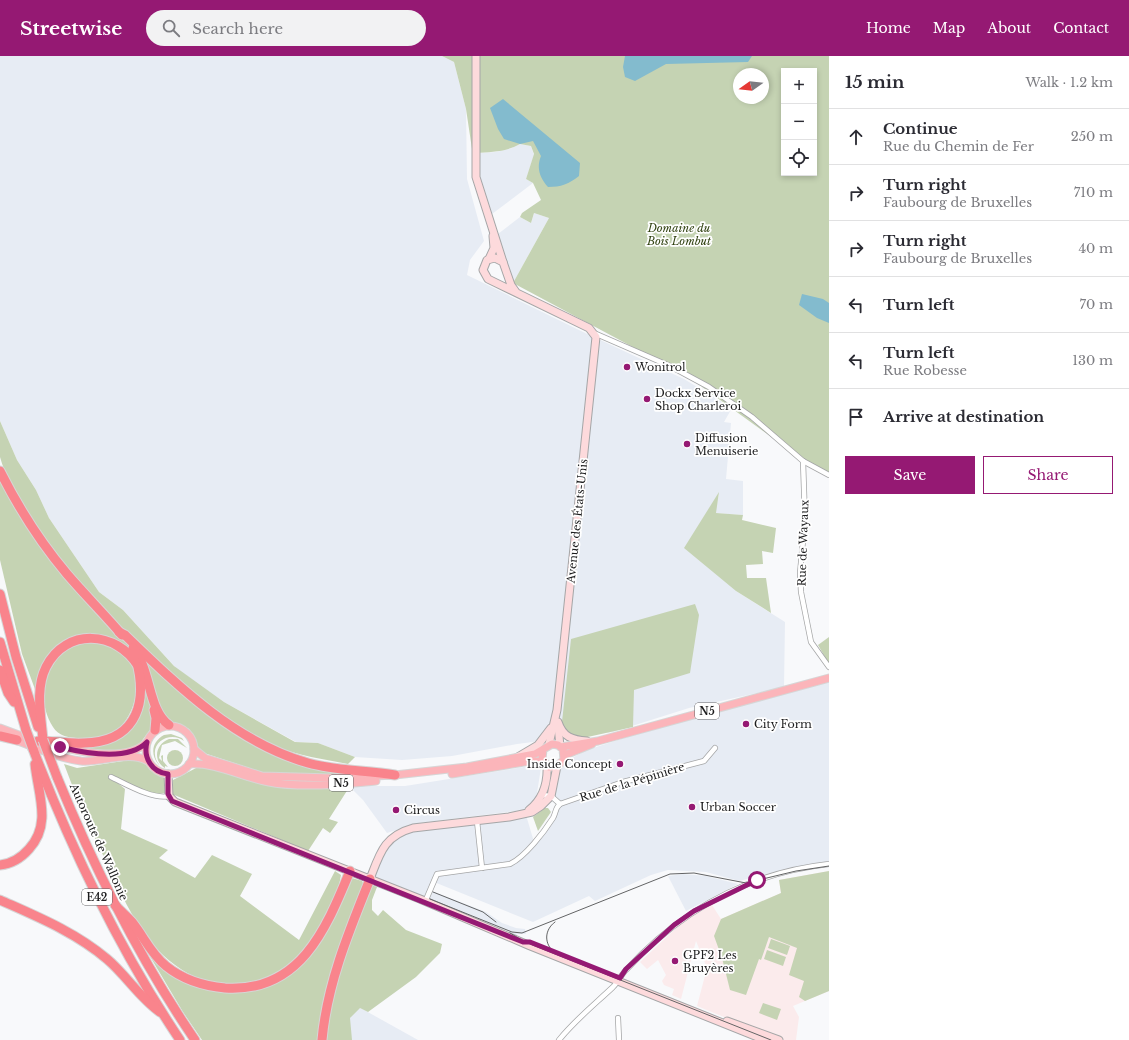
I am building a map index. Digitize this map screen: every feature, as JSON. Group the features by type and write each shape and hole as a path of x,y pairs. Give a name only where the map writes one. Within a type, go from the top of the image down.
{"highway":[{"path":"0,471 11,493 46,548 138,656 160,716 169,725"},
{"path":"0,594 16,657 38,717"},
{"path":"119,632 125,635 158,667 207,709 256,742 281,754 308,763 331,768 395,775"},
{"path":"0,865 14,861 24,854 33,845 39,833 43,810 37,743 40,694 46,667 57,652 71,642 91,638 111,642 129,653 138,666 155,713 155,730"},
{"name":"Autoroute de Wallonie","path":"0,642 20,713 57,777 77,825 115,905 147,964 195,1040"},
{"path":"37,743 86,743 103,741 122,732 133,722 140,706 142,687 138,666"},
{"path":"0,670 8,693 20,713"},
{"path":"0,735 17,740"},
{"name":"E42","path":"39,773 90,884 162,1014 180,1040"},
{"path":"115,905 132,922 152,952 166,966 192,981 219,987 236,988 271,981 297,964 319,939 331,917 350,871"},
{"path":"322,1040 327,1009 340,958 370,880"},
{"path":"0,900 61,927 78,937 108,960 148,1004 162,1014"}],"main road":[{"name":"N5","path":"169,725 181,728 186,732 190,737 194,749 201,756 210,760 271,777 332,778 395,775 467,767 535,754 549,744 561,746 598,741 829,678"},
{"path":"148,761 145,748 147,742 155,730 169,725"},
{"path":"0,728 37,743 91,754 134,751 147,742"},
{"path":"17,740 71,759 92,761 134,757 148,761 156,769 168,774 182,770 189,764 194,749"},
{"name":"N5","path":"565,755 598,741"},
{"path":"557,766 563,762 565,755 561,746"},
{"path":"542,750 545,763"},
{"name":"N5","path":"189,764 209,765 271,783 304,784 396,780 466,772 524,762 545,763 557,766"}],"street":[{"path":"476,56 476,171 503,262 511,285 516,292"},
{"path":"493,231 494,248 489,259 484,264 484,273 488,278 589,328 594,333 670,366 708,387 752,417 803,461 829,475"},
{"path":"489,259 495,258 503,262"},
{"path":"494,280 502,278 506,271"},
{"name":"Avenue des États-Unis","path":"549,744 556,723 596,340 594,333"},
{"name":"Rue de Wayaux","path":"803,461 805,519 800,588 808,635 811,642 828,663"},
{"path":"515,758 542,742 556,723 567,737 577,740 598,741"},
{"name":"Avenue des États-Unis","path":"556,723 561,746"},
{"name":"Rue de la Pépinière","path":"430,900 437,874 510,864 517,860 530,847 553,817 556,808 560,804 623,782 704,761 715,748"},
{"path":"545,763 547,774 546,798 556,808"},
{"path":"370,880 383,847 396,834 413,828 477,821 536,810 546,798 557,766"},
{"path":"168,774 169,796 175,802 370,880 430,900 523,942 779,1040"},
{"path":"111,777 162,798 169,796"},
{"path":"546,798 560,804"},
{"path":"477,821 482,868"},
{"path":"559,1040 619,979 626,969 674,925 694,911 755,880 802,868 829,864"},
{"path":"619,979 765,1040"},
{"path":"618,1018 619,1040"}],"shaded area":[{"path":"0,56 442,56 454,62 466,109 467,179 484,241 470,260 467,275 581,331 684,379 732,408 724,422 731,423 726,479 743,481 743,515 715,513 719,494 710,507 736,591 785,622 784,687 689,708 613,732 517,744 452,756 402,760 355,757 318,743 296,742 224,702 176,668 123,610 99,592 49,518 36,490 17,460 0,421"},
{"path":"520,144 531,146 534,155 526,179 533,183 488,217 476,153 496,152 512,148"},
{"path":"534,213 549,218 513,283 498,234 520,217 531,223"},
{"path":"829,678 829,863 792,868 739,881 706,872 668,870 651,875 595,901 589,896 533,922 434,882 424,902 373,881 385,845 423,824 526,815 534,842 519,858 505,864 448,874 509,867 521,860 562,806 554,794 561,767 568,760 587,750 652,729"},
{"path":"536,765 541,768 536,799 528,808 419,823 387,833 363,800 351,788 358,786 405,786"},
{"path":"829,871 829,991 793,1006 799,1017 796,1040 780,1040 697,1006 707,968 696,941 681,999 672,995 674,989 664,985 662,981 666,975 658,960 647,969 640,962 686,919 712,905 721,919 781,893 779,880"},
{"path":"683,874 706,876 738,884 686,911 668,876"},
{"path":"432,891 486,912 502,923 516,928 525,929 526,934 517,934 516,936 505,930 429,899"},
{"path":"330,991 418,1040 322,1040"}],"green space":[{"name":"Domaine du Bois Lombut","path":"442,56 829,56 829,475 799,457 687,376 513,283 549,218 534,213 531,223 520,217 522,213 541,200 533,183 526,179 534,154 531,146 520,144 504,150 476,153 476,67 472,149 466,109 454,62"},
{"path":"0,421 17,460 36,490 49,518 99,592 123,610 174,666 224,702 295,742 318,743 355,757 348,764 302,755 267,743 233,723 184,685 133,640 109,616 65,564 44,537 18,497 8,478 0,457"},
{"path":"0,479 9,494 114,630 129,645 137,658 119,643 111,639 95,638 63,643 36,692 22,654 0,560"},
{"path":"719,492 716,513 743,515 742,520 776,528 773,553 762,551 763,564 746,565 747,578 766,578 771,613 736,591 684,548"},
{"path":"695,604 699,615 690,673 634,690 633,727 574,740 561,731 571,639"},
{"path":"829,637 829,664 818,645"},
{"path":"87,642 115,648 123,654 130,662 135,672 136,694 129,716 115,731 98,737 68,737 58,733 49,719 44,702 45,686 50,670 63,651 72,646"},
{"path":"136,648 151,665 185,697 222,726 242,738 294,760 362,774 270,775 201,752 189,729 172,722 164,716"},
{"path":"144,679 156,722 138,746 115,753 91,754 71,746 86,743 126,729"},
{"path":"171,734 182,738 184,741 180,738 169,737 160,741 155,749 155,755 160,766 153,754 153,749 156,741 164,735"},
{"path":"169,739 178,739 187,748 175,741 162,745 159,758 162,761 161,756 163,755 163,761 168,767 165,766 165,768 158,761 157,752 161,745"},
{"path":"175,750 181,752 183,758 181,764 175,766 169,764 167,758 169,752"},
{"path":"143,758 150,768 164,778 165,793 153,795 113,779 125,789 121,829 168,850 159,858 195,878 212,855 252,874 240,896 299,940 335,871 341,875 333,903 320,930 291,963 279,971 257,981 236,985 215,983 195,977 177,966 160,952 145,935 133,916 91,829 64,764 77,768"},
{"path":"205,766 269,786 350,786 329,819 338,822 330,833 323,828 308,851 172,794 173,780 198,767"},
{"path":"545,808 548,808 551,812 538,831 533,817"},
{"path":"829,871 829,991 805,1001 799,997 804,981 789,975 797,948 769,937 746,995 730,990 722,958 714,936 721,919 781,893 779,880"},
{"path":"352,878 362,881 364,885 320,1040 202,1040 183,1012 145,948 178,977 253,990 306,959 319,945"},
{"path":"368,884 377,887 372,900 372,910 378,916 383,910 406,930 442,944 440,953 416,977 368,1012 360,1008 350,1018 352,1040 323,1040 330,991"},
{"path":"771,939 790,946 787,955 768,948"},
{"path":"767,950 786,957 783,966 764,959"},
{"path":"763,1003 781,1009 777,1020 759,1013"}],"water":[{"path":"625,56 752,56 748,62 666,64 635,81 625,77 623,67"},
{"path":"503,99 580,163 579,176 565,184 548,187 540,173 539,165 541,156 533,141 520,144 504,139 498,129 490,108"},
{"path":"802,294 823,299 829,303 829,323 817,318 799,305"}],"tram line":[{"path":"430,899 512,932 522,933 670,874 694,873 746,883 796,871 829,866"},
{"path":"433,892 483,912 496,922"},
{"path":"554,952 548,945 547,933 551,925 555,922"},
{"path":"510,933 525,942 771,1040"}],"place":[{"name":"Wonitrol","path":"627,367"},
{"name":"Dockx Service Shop Charleroi","path":"647,399"},
{"name":"Diffusion Menuiserie","path":"687,444"},
{"name":"City Form","path":"746,724"},
{"name":"Inside Concept","path":"620,764"},
{"name":"Urban Soccer","path":"692,807"},
{"name":"Circus","path":"396,810"},
{"name":"GPF2 Les Bruyères","path":"675,961"}],"route":[{"path":"60,747 91,754 102,754 134,751 147,742 145,748 148,761 156,769 168,774 168,794 172,801 420,899 427,904 523,942 530,942 620,978 626,969 674,925 694,911 734,889 757,880"}]}
